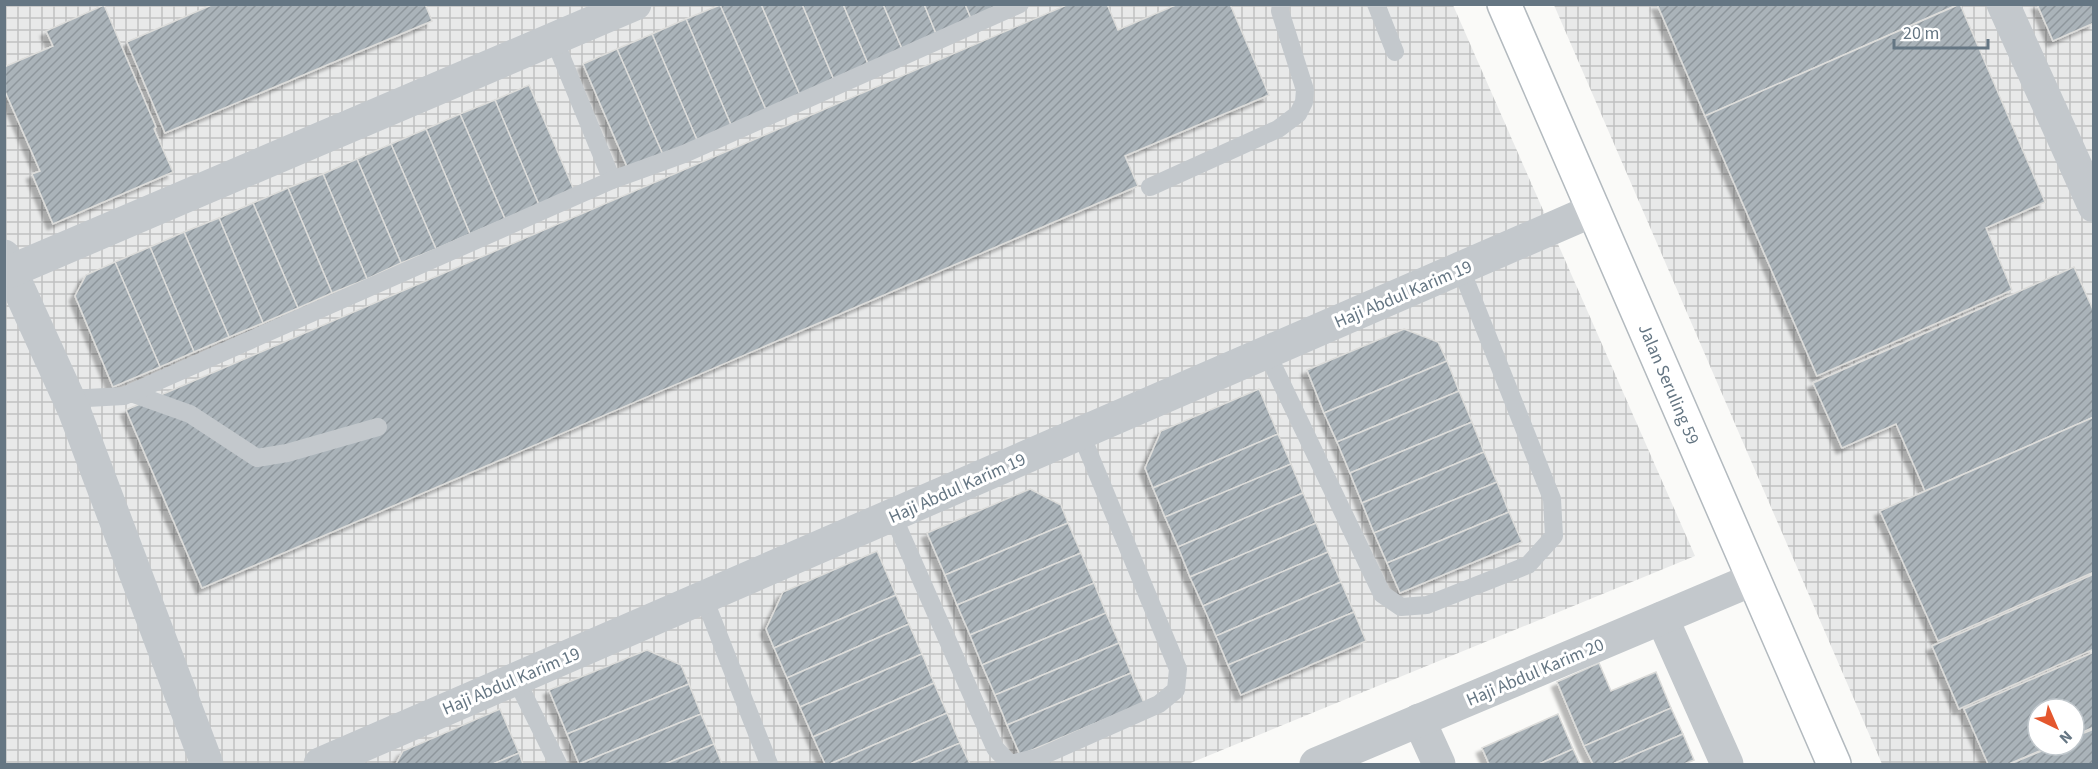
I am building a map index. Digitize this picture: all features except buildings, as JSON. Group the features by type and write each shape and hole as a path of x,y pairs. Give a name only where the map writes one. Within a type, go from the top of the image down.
{"main road":[{"name":"Jalan Seruling 59","path":"1504,4 1834,765"}],"street":[{"path":"207,765 69,399 7,268 635,4"},
{"path":"2003,4 2094,206"},
{"name":"Haji Abdul Karim 19","path":"325,763 1594,210"},
{"name":"Haji Abdul Karim 20","path":"1316,765 1754,579"},
{"path":"1662,618 1727,765"},
{"path":"1419,720 1439,765"}],"lane":[{"path":"69,399 124,396 612,180 684,154 1020,4"},
{"path":"1150,187 1278,129 1298,114 1304,102 1305,90 1280,11 1281,4"},
{"path":"1376,4 1395,52"},
{"path":"554,39 612,180"},
{"path":"1268,353 1382,594 1401,607 1426,605 1528,566 1554,536 1552,498 1461,269"},
{"path":"131,393 190,414 257,458 287,453 378,427"},
{"path":"893,516 995,748 1010,764 1040,758 1159,704 1176,690 1178,669 1081,434"},
{"path":"704,598 769,765"},
{"path":"516,679 558,765"}],"shaded area":[{"path":"4,5 1453,5 1695,556 1188,764 5,764"},
{"path":"1554,5 2093,5 2093,764 1882,764"}]}
